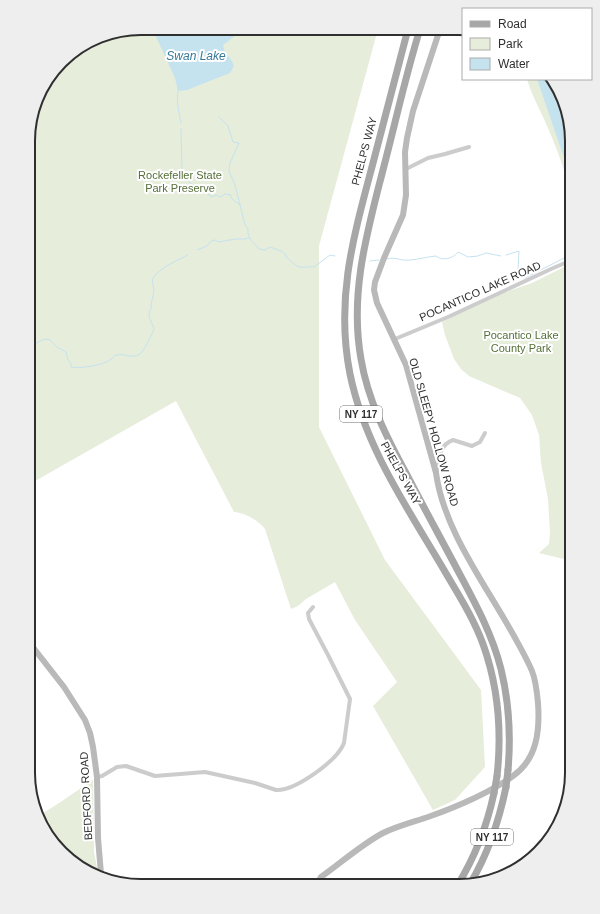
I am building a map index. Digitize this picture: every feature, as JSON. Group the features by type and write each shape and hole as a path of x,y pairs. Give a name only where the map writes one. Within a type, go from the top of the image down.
{"main road":[{"name":"PHELPS WAY","path":"407,35 352,245 345,298 345,324 347,351 356,400 367,432 390,478 461,598 482,642 493,681 498,710 500,740 497,776 490,811 481,839 461,879"},
{"name":"PHELPS WAY","path":"418,35 404,86 361,263 356,308 359,350 368,389 383,428 474,602 495,649 503,679 508,709 510,741 506,787 500,814 492,838 473,878"},
{"path":"404,86 402,81 411,45 410,40 406,38"}],"street":[{"name":"OLD SLEEPY HOLLOW ROAD","path":"320,879 375,837 394,828 451,808 510,778 524,767 531,756 536,744 539,723 536,683 527,659 452,526 438,487 436,473 406,365 377,303 374,290 384,258 403,215 406,195 405,152 410,125 438,35"},
{"path":"406,169 428,158 469,147"},
{"name":"POCANTICO LAKE ROAD","path":"395,339 448,317 565,263"},
{"path":"436,473 440,452 446,444 454,440 472,446 480,442 486,433"},
{"path":"96,777 102,776 117,767 126,766 154,776 205,772 281,790 292,786 318,771 342,749 350,699 309,618 308,614 313,607"},
{"name":"BEDFORD ROAD","path":"35,650 64,687 85,720 90,733 96,777 101,871"}],"green space":[{"name":"Rockefeller State Park Preserve","path":"134,35 376,35 319,246 319,427 385,560 481,690 485,767 455,800 433,810 373,706 397,682 355,620 335,582 291,609 265,529 251,518 234,512 176,401 35,481 35,141 37,120 43,100 49,88 61,71 82,53 94,46 120,37"},
{"path":"527,80 546,80 557,100 564,127 565,174 554,142"},
{"name":"Pocantico Lake County Park","path":"565,266 565,559 539,553 549,544 550,532 548,499 541,463 539,435 532,415 520,398 469,376 461,369 454,359 442,322 489,298 532,283"},
{"path":"93,780 94,852 97,870 76,857 66,848 49,826 43,813"}],"water":[{"name":"Swan Lake","path":"155,35 236,35 223,45 234,66 230,73 187,90 178,91 175,78"},
{"path":"537,80 546,80 557,100 564,127 565,161"}],"waterway":[{"path":"178,91 177,95 181,123"},
{"path":"219,117 228,126 233,142 239,143 230,163 229,171 235,185 245,225 248,229 251,240 259,249 265,250 270,247 281,251 293,263 300,267 314,267 330,255 335,256"},
{"path":"181,129 182,170 190,183 212,197 216,195 220,197 225,194 231,195 231,198 240,205"},
{"path":"197,250 207,246 211,241 215,240 219,242 249,238"},
{"path":"506,255 519,251 519,275 525,278 565,258"},
{"path":"387,259 393,258 411,260 436,256 438,258 447,258 458,252 468,257 486,253 501,256"},
{"path":"35,344 44,339 50,340 57,347 66,352 68,360 71,363 71,367 91,366 107,362 116,355 138,355 141,353 154,329 149,314 154,291 152,281 153,278 164,268 188,255"},
{"path":"370,261 379,260"}]}
